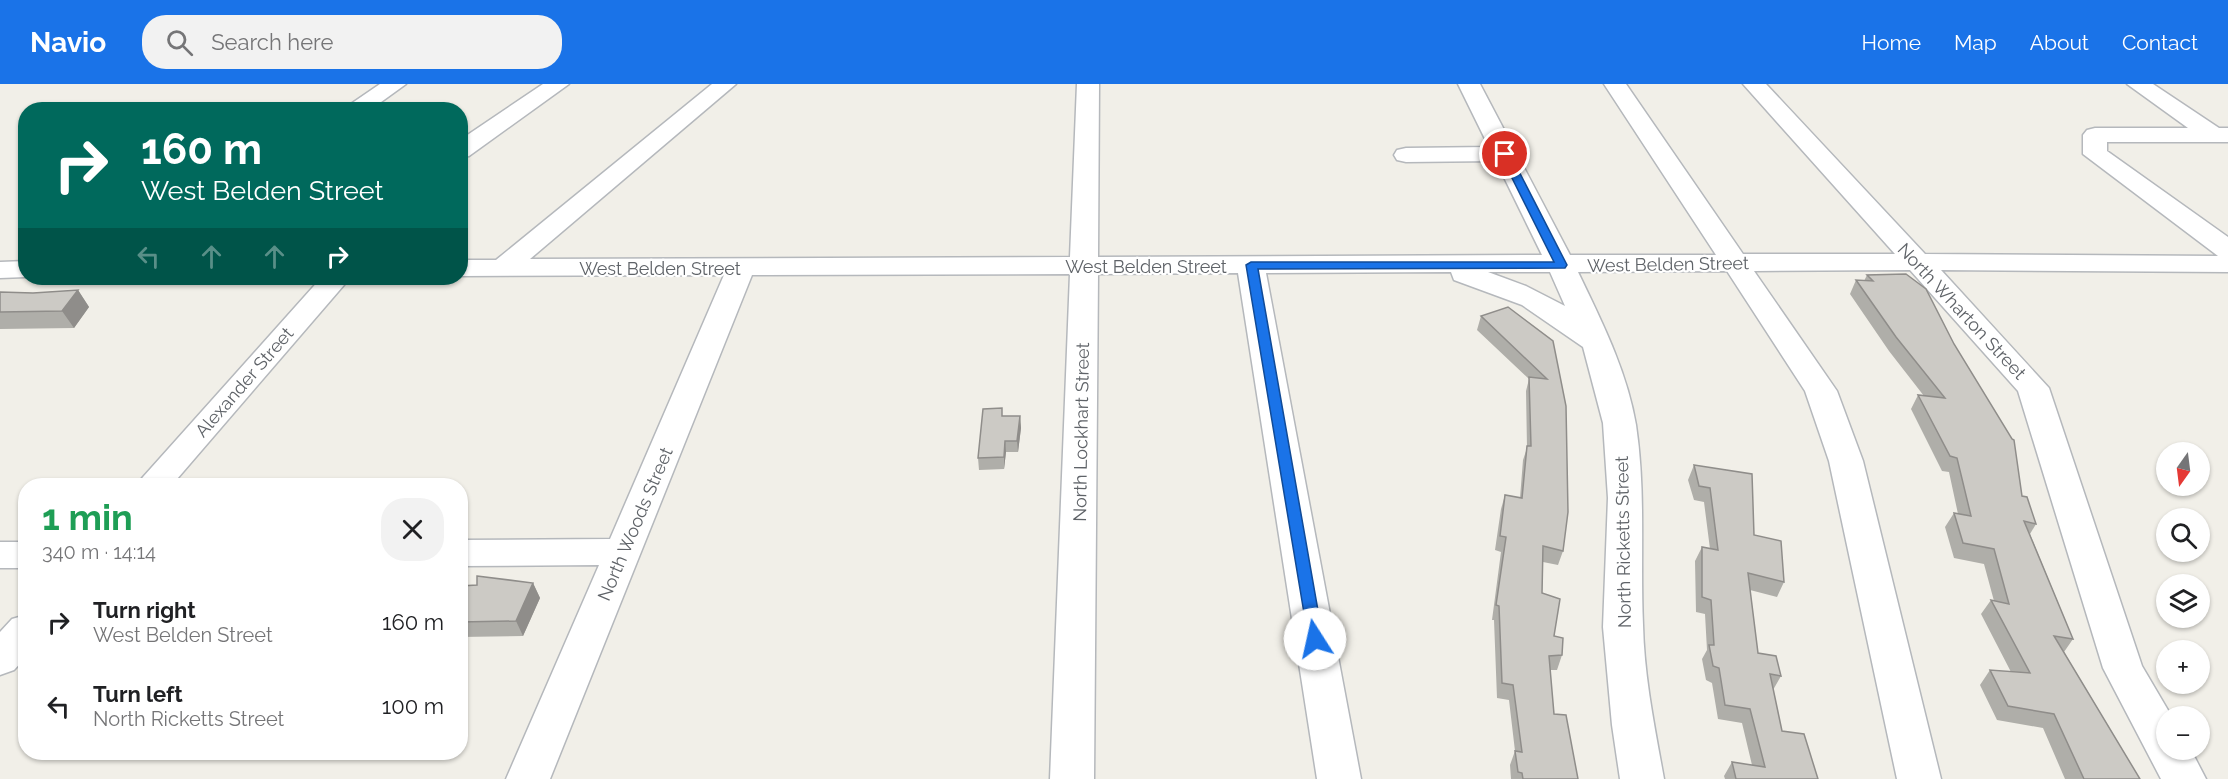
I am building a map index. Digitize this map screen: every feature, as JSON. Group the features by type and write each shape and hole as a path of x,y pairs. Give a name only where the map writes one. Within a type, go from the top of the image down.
{"street":[{"path":"366,102 395,84"},
{"path":"468,146 558,84"},
{"path":"503,268 725,84"},
{"name":"North Lockhart Street","path":"1072,779 1088,84"},
{"name":"North Ricketts Street","path":"1469,84 1561,265 1597,344 1619,423 1626,498 1623,627 1633,725 1642,779"},
{"path":"1615,84 1821,391 1846,461 1919,779"},
{"name":"North Wharton Street","path":"1754,84 2033,388 2123,668 2156,728"},
{"path":"2138,84 2221,135"},
{"path":"2221,135 2095,135 2095,154 2228,250"},
{"path":"1406,155 1505,154"},
{"name":"West Belden Street","path":"468,268 741,269 1915,262 2228,264"},
{"path":"1424,264 1490,281 1527,296 1562,314 1597,344"},
{"path":"1251,265 1339,779"},
{"path":"0,270 18,269"},
{"name":"North Woods Street","path":"528,779 741,269"},
{"name":"Alexander Street","path":"159,478 330,285"},
{"path":"468,553 624,552"},
{"path":"0,555 18,555"},
{"path":"0,659 18,639"},
{"path":"2174,760 2184,779"}],"building":[{"path":"1906,274 1926,289 1954,344 2014,440 2022,496 2027,497 2036,524 2024,521 2073,639 2054,636 2140,779 2084,779 2054,714 2008,706 1990,670 2030,673 1991,600 2009,604 1994,549 1963,543 1954,513 1971,516 1957,458 1950,456 1918,395 1945,398 1896,337 1856,280 1873,281 1867,275"},
{"path":"78,290 62,311 0,312 0,292 33,293"},
{"path":"1508,307 1553,341 1566,406 1568,512 1563,551 1543,546 1542,593 1560,599 1554,636 1563,638 1562,655 1549,656 1554,714 1566,715 1578,779 1523,779 1522,773 1518,772 1515,751 1522,752 1513,685 1502,683 1499,606 1496,605 1506,537 1500,536 1505,495 1522,498 1527,446 1531,446 1529,377 1547,379 1481,316"},
{"path":"1002,408 1002,416 1020,416 1017,441 1005,441 1004,457 978,458 983,409"},
{"path":"1694,465 1752,474 1754,535 1781,541 1784,582 1748,573 1758,653 1776,656 1781,676 1770,674 1782,731 1804,734 1818,779 1736,779 1732,762 1765,767 1750,709 1725,705 1719,668 1713,666 1709,645 1714,645 1711,600 1702,597 1702,547 1718,550 1710,488 1699,486"},
{"path":"477,576 533,583 516,621 468,622 468,586 477,585"}],"route":[{"path":"1315,639 1251,265 1561,265 1505,154"}]}
